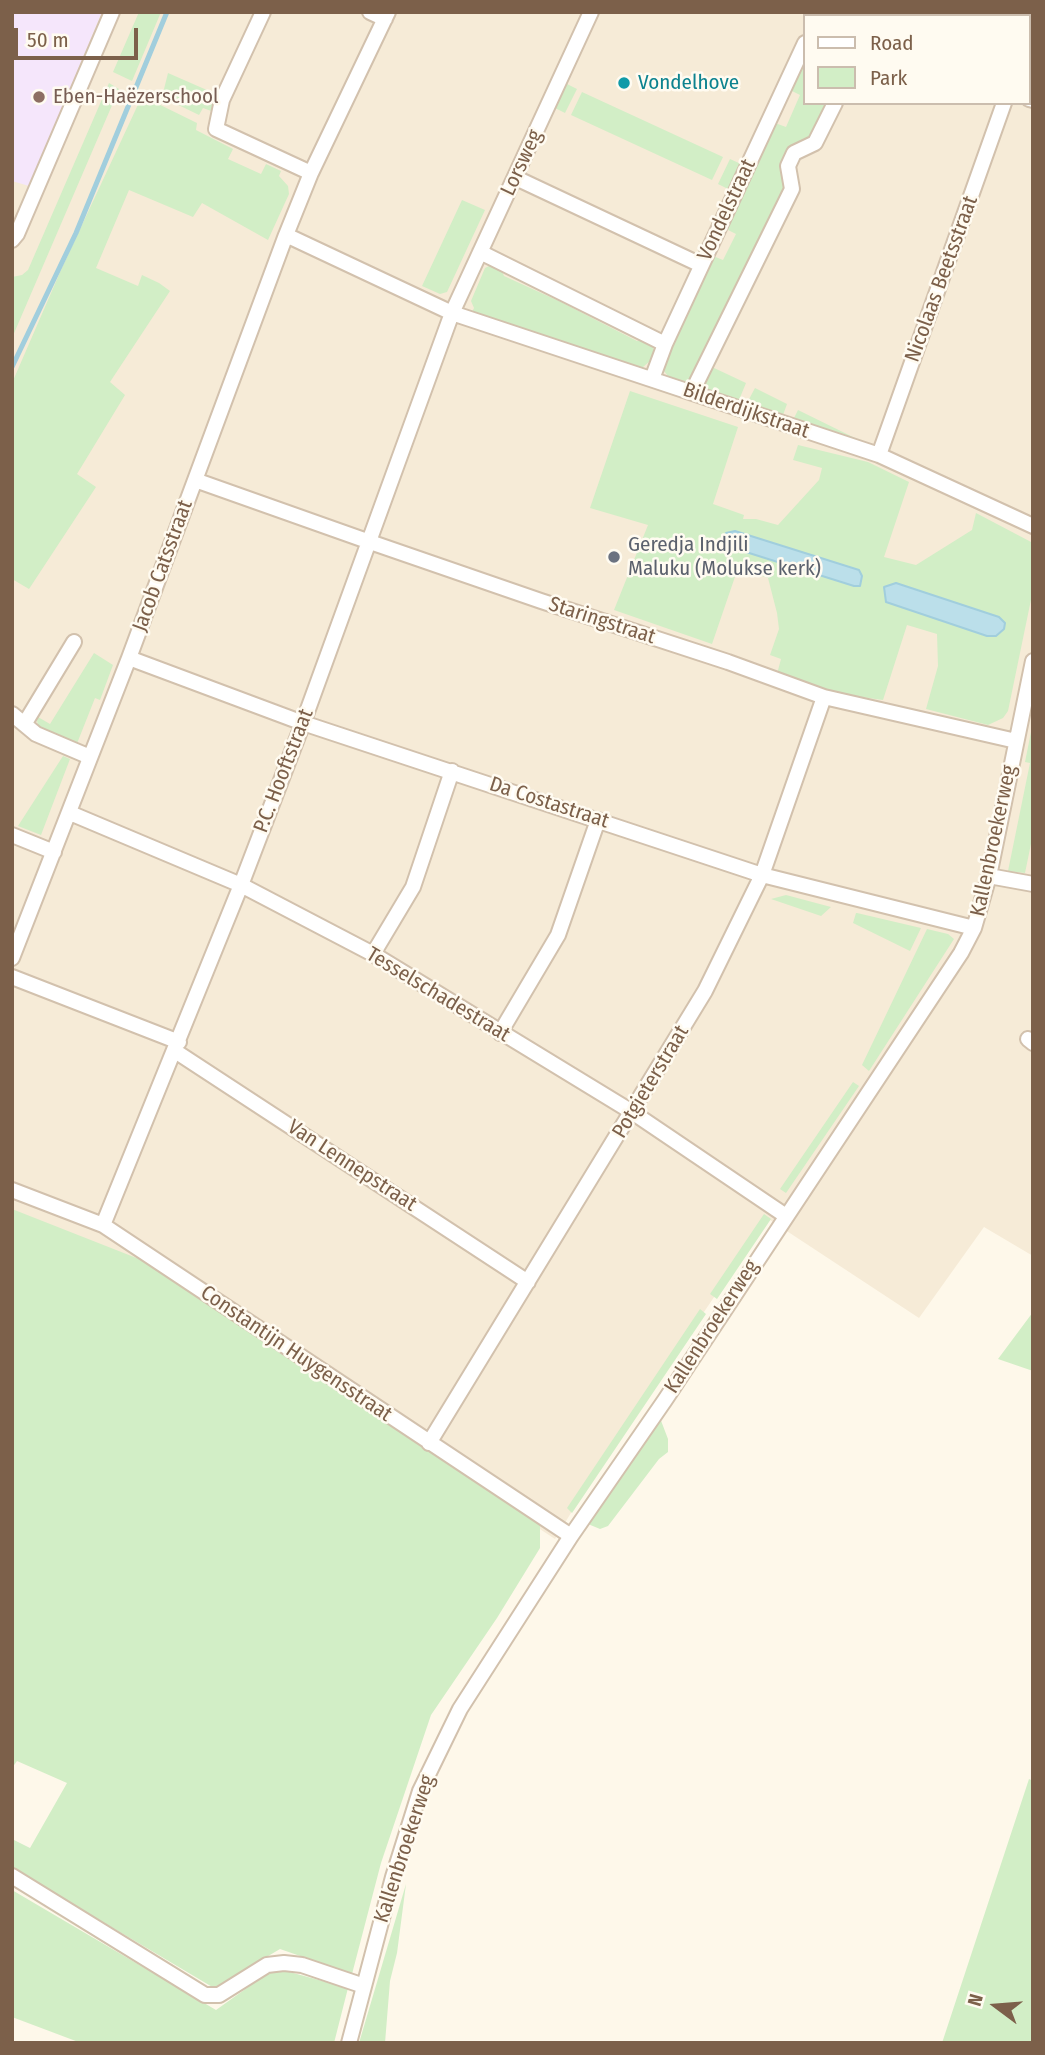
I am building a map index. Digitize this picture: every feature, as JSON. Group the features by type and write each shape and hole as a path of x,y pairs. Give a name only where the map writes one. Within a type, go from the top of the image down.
{"street":[{"path":"12,240 21,225 113,12"},
{"path":"263,12 222,100 216,129 311,173"},
{"name":"Jacob Catsstraat","path":"12,958 129,658 286,235 311,173 386,16 370,12"},
{"name":"Lorsweg","path":"452,313 592,12"},
{"name":"Vondelstraat","path":"652,379 665,344 804,45"},
{"name":"Vondelstraat","path":"692,392 792,189 788,166 794,153 815,143 834,105"},
{"name":"Nicolaas Beetsstraat","path":"879,455 1003,105"},
{"path":"516,178 701,265"},
{"name":"Bilderdijkstraat","path":"286,235 452,313 879,455 1033,526"},
{"path":"480,252 665,344"},
{"name":"P.C. Hooftstraat","path":"103,1225 177,1047 303,723 452,313"},
{"name":"Staringstraat","path":"195,480 824,697 1016,741"},
{"path":"25,723 74,642"},
{"name":"Da Costastraat","path":"129,658 303,723 762,875 974,928"},
{"name":"Kallenbroekerweg","path":"349,2043 420,1791 466,1699 571,1536 665,1400 961,953 974,928 989,876 1033,660"},
{"name":"Potgieterstraat","path":"429,1443 705,991 762,875 824,697"},
{"path":"12,714 36,734 90,757"},
{"path":"373,954 412,887 452,771"},
{"name":"Tesselschadestraat","path":"70,813 241,885 373,954 632,1112 786,1216"},
{"path":"500,1033 558,935 598,820"},
{"path":"12,835 54,852"},
{"path":"989,876 1033,884"},
{"name":"Van Lennepstraat","path":"12,977 177,1047 528,1282"},
{"name":"Constantijn Huygensstraat","path":"12,1190 103,1225 571,1536"},
{"path":"12,1876 205,1995 219,1995 267,1965 284,1963 302,1965 364,1986"}],"shaded area":[{"path":"12,12 1033,12 1033,1256 984,1227 919,1318 767,1218 588,1485 555,1539 137,1264 12,1219"},
{"name":"Eben-Haëzerschool","path":"12,12 102,12 29,186 12,181"}],"green space":[{"path":"139,12 161,12 132,81 113,72"},
{"path":"804,61 804,105 830,105 814,138 796,148 787,192 697,376 687,382 668,376 664,371 664,363 713,256 723,260 736,234 726,229 775,123 786,127 800,95 790,90"},
{"path":"168,73 216,94 214,112 203,108 199,115 162,97"},
{"path":"109,83 119,89 12,338 12,277 22,275 28,270"},
{"path":"567,84 577,89 565,113 555,108"},
{"path":"582,92 723,157 712,180 571,115"},
{"path":"142,96 197,123 196,130 233,149 228,159 261,174 266,164 281,171 279,176 288,186 289,194 268,240 202,203 193,217 129,190 96,268 138,286 142,275 170,291 110,382 125,395 77,474 96,487 29,589 12,579 12,383"},
{"path":"730,159 741,164 728,189 718,184"},
{"path":"462,200 485,210 447,292 440,294 422,286"},
{"path":"491,265 501,269 504,276 637,341 645,339 650,342 654,350 650,361 643,367 638,367 472,312 474,308 471,301 485,268"},
{"path":"712,367 746,383 739,400 702,388"},
{"path":"755,388 787,404 783,415 747,403"},
{"path":"630,391 738,427 713,504 744,515 743,519 756,519 778,525 819,480 822,468 793,460 798,445 868,462 909,482 884,557 916,565 972,530 976,513 1033,543 1033,590 1008,711 1003,718 988,725 926,709 938,666 937,634 907,625 883,700 846,695 777,674 781,659 770,655 779,629 768,578 738,568 712,644 614,610 648,525 590,508"},
{"path":"798,410 859,440 794,418"},
{"path":"94,653 113,665 100,700 95,698 76,746 39,729 37,721 38,717 50,724"},
{"path":"1033,722 1033,834 1025,873 1008,871 1030,763 1025,762"},
{"path":"63,756 70,759 41,835 18,826"},
{"path":"786,895 831,907 821,916 771,899"},
{"path":"856,913 921,928 910,951 853,923"},
{"path":"927,929 948,934 954,939 869,1071 862,1065"},
{"path":"853,1082 859,1086 786,1193 780,1189"},
{"path":"12,1209 139,1259 535,1518 540,1525 540,1548 497,1618 431,1715 381,1863 352,1974 280,1949 214,1988 12,1868 12,1839 30,1848 67,1783 17,1761 12,1768"},
{"path":"764,1214 771,1219 717,1299 710,1294"},
{"path":"700,1309 706,1314 572,1513 567,1508"},
{"path":"1033,1312 1033,1371 998,1359"},
{"path":"660,1418 668,1439 668,1452 659,1459 608,1526 600,1529 588,1524"},
{"path":"1029,1779 1033,1781 1033,2043 942,2043"},
{"path":"406,1884 397,1953 390,1981 385,2043 359,2043"},
{"path":"12,1890 216,2010 275,1968 348,1988 334,2043 81,2043 12,2017"}],"water":[{"path":"735,531 859,570 862,576 860,586 730,547 724,541 726,533"},
{"path":"896,583 999,617 1005,623 1004,629 996,636 987,636 886,602 884,587"}],"waterway":[{"path":"12,367 76,233 167,12"}],"place":[{"name":"Vondelhove","path":"624,83"},
{"name":"Eben-Haëzerschool","path":"39,97"},
{"name":"Geredja Indjili Maluku (Molukse kerk)","path":"614,557"}]}
